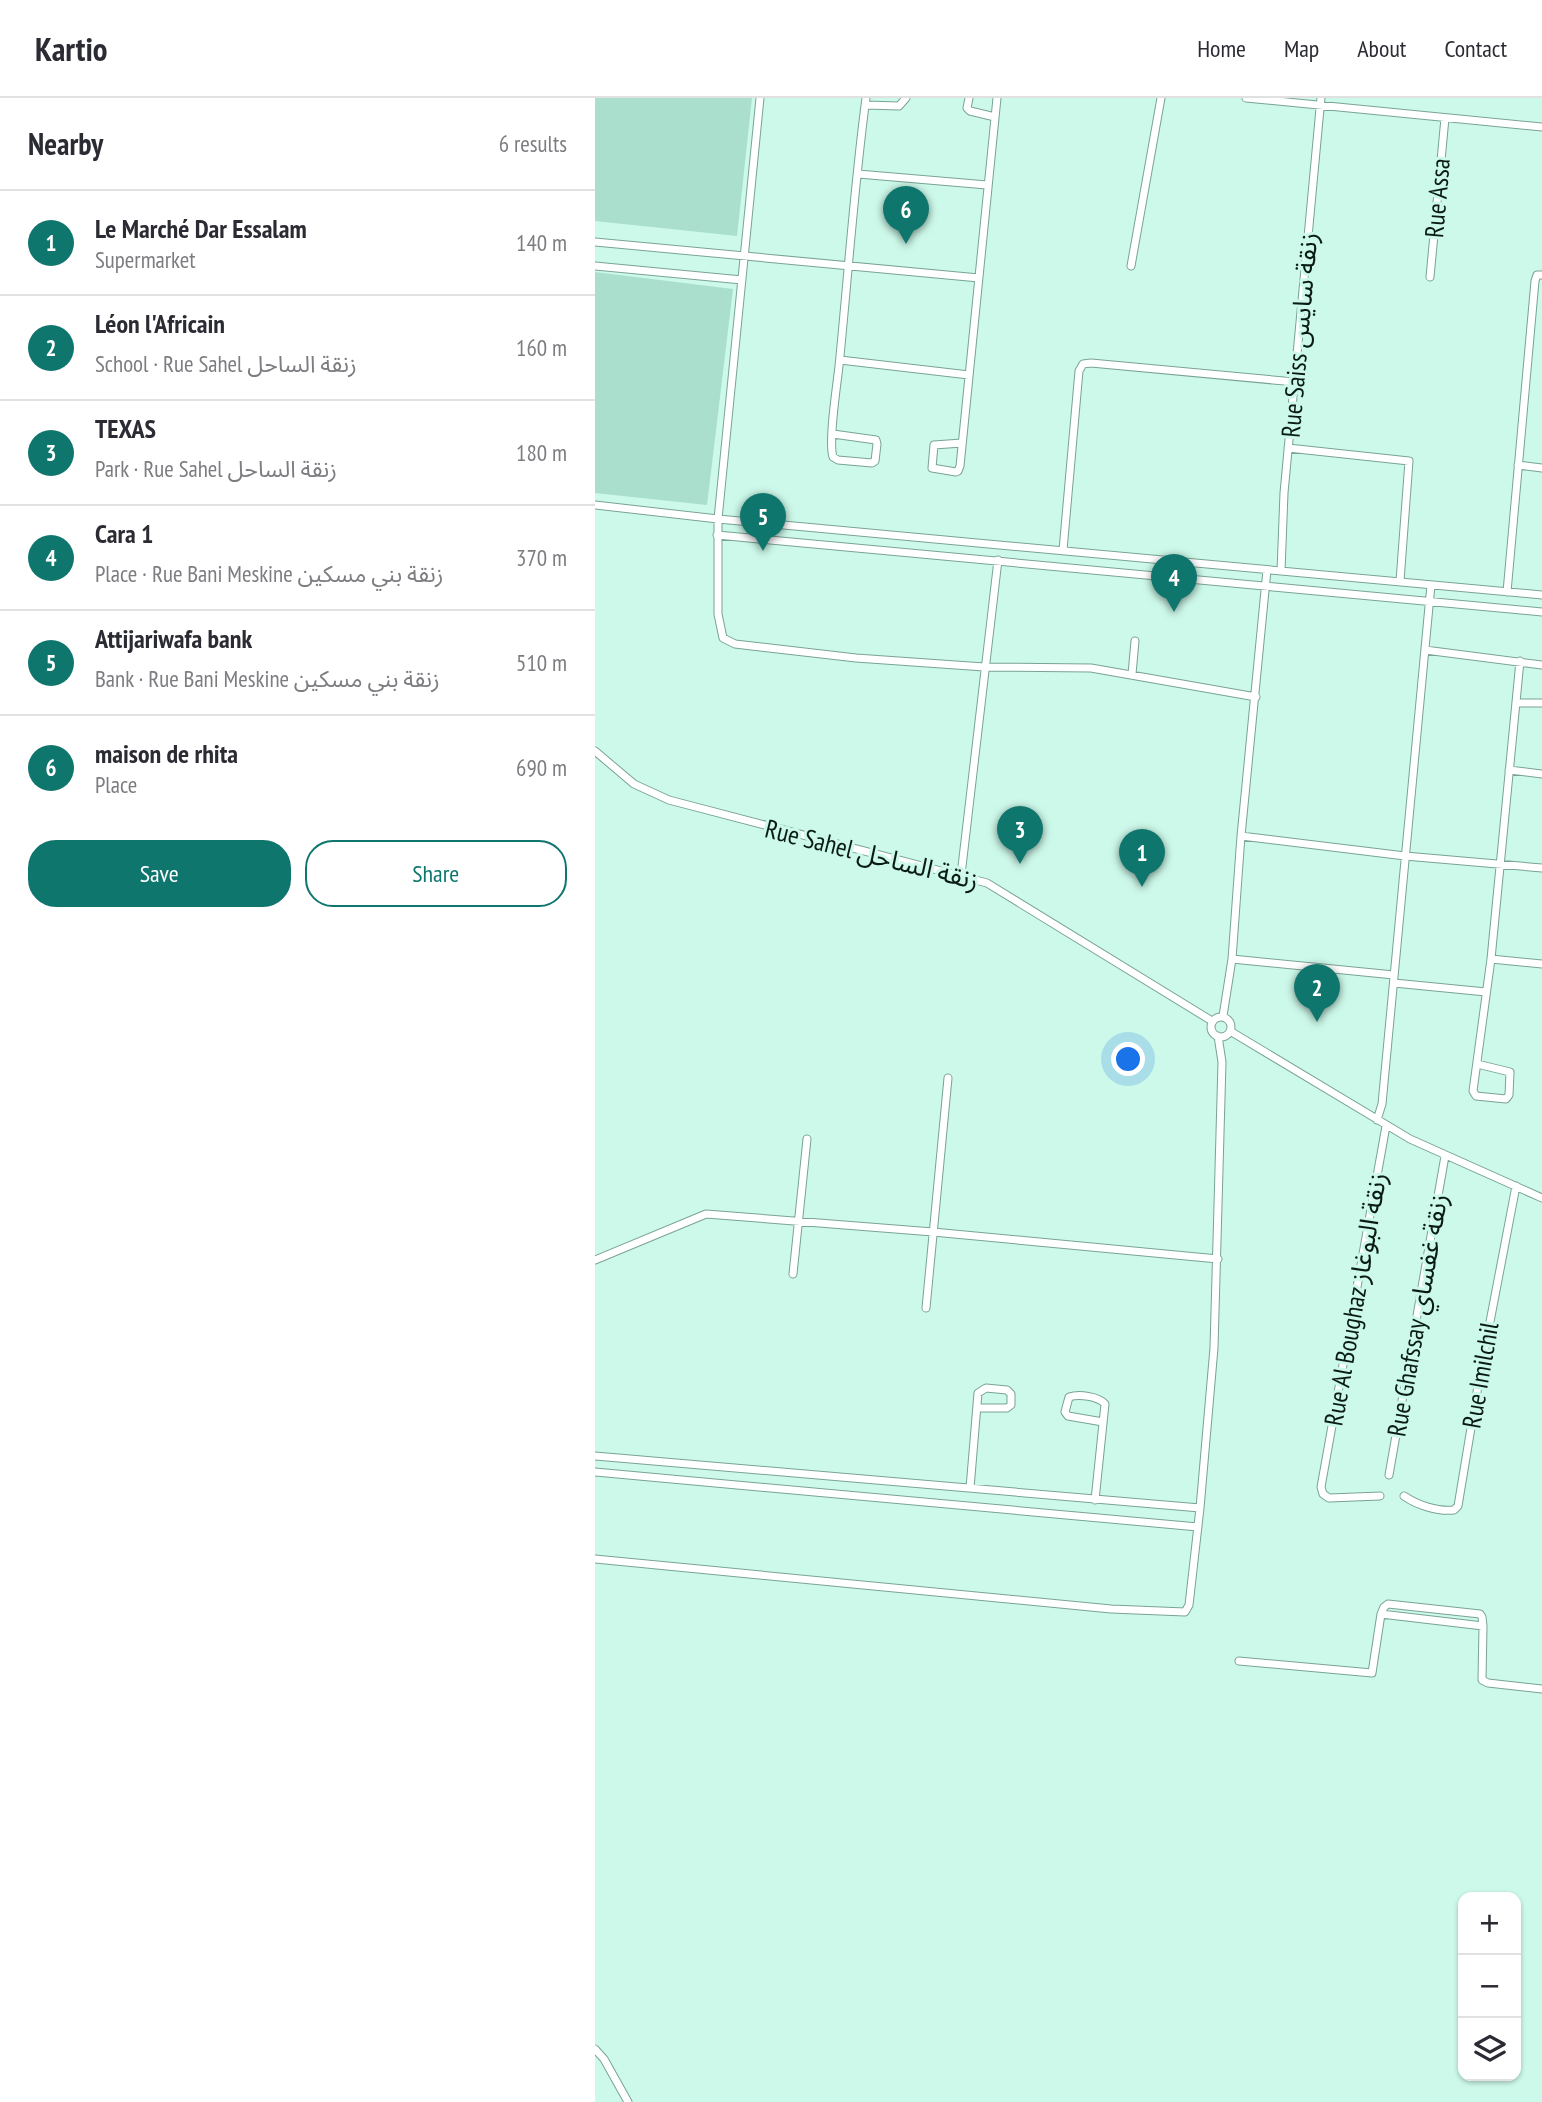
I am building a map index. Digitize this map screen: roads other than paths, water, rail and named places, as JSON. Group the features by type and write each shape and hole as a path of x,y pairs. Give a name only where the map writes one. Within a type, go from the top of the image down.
{"street":[{"path":"759,98 718,519 718,623 723,638 728,641 856,659 985,667 1091,668 1256,697"},
{"path":"833,434 876,440 875,461 872,463 835,459 831,452 866,102 899,106 906,98"},
{"path":"969,98 967,108 970,111 995,117"},
{"path":"963,443 934,445 932,468 958,471 963,443 997,98"},
{"path":"1131,266 1161,98"},
{"path":"1245,98 1321,102 1542,127"},
{"name":"Rue Saiss زنقة سايس","path":"1281,571 1284,493 1321,102"},
{"name":"Rue Assa","path":"1430,277 1445,118"},
{"path":"858,174 987,185"},
{"path":"595,242 979,278"},
{"path":"595,266 742,280"},
{"path":"1507,592 1535,281 1537,275 1542,275"},
{"path":"1531,344 1542,345"},
{"path":"840,360 969,375"},
{"path":"1063,550 1079,371 1083,364 1295,382"},
{"path":"1289,448 1410,462 1400,581"},
{"path":"1518,465 1542,468"},
{"path":"595,505 718,519 1542,596"},
{"path":"717,535 1542,612"},
{"path":"961,876 998,560"},
{"path":"1223,1016 1232,959 1267,570"},
{"path":"1377,1120 1382,1104 1431,585"},
{"path":"1132,674 1135,641"},
{"path":"1425,650 1542,665"},
{"path":"1477,1064 1510,1072 1506,1099 1474,1095 1477,1064 1486,992 1491,959 1520,661"},
{"path":"1515,703 1542,703"},
{"name":"Rue Sahel زنقة الساحل","path":"595,751 634,783 669,800 961,876 997,888 1212,1021"},
{"path":"1509,770 1542,774"},
{"path":"1241,836 1405,856 1542,868"},
{"path":"1232,959 1486,992"},
{"path":"1491,959 1542,964"},
{"path":"1223,1016 1212,1021 1211,1030 1218,1036 1224,1036 1230,1031"},
{"path":"1223,1016 1229,1021 1230,1031"},
{"path":"1230,1031 1386,1126 1445,1156 1542,1198"},
{"path":"595,1559 1111,1609 1185,1612 1189,1605 1198,1527 1214,1348 1222,1062 1218,1036"},
{"path":"926,1308 948,1078"},
{"name":"Rue Al Boughaz زنقة البوغاز","path":"1380,1496 1326,1497 1321,1488 1386,1126"},
{"path":"793,1274 807,1139"},
{"name":"Rue Ghafssay زنقة غفساي","path":"1389,1475 1445,1156"},
{"name":"Rue Imilchil","path":"1404,1496 1420,1504 1444,1510 1454,1510 1458,1506 1515,1186"},
{"path":"595,1261 706,1214 1218,1259"},
{"path":"971,1488 978,1393 981,1389 1005,1390 1011,1394 1011,1405 1007,1408 977,1408"},
{"path":"1095,1500 1106,1406 1102,1401 1073,1395 1069,1397 1065,1412 1068,1416 1103,1423"},
{"path":"595,1457 1200,1508"},
{"path":"595,1472 1198,1527"},
{"path":"916,1500 919,1483"},
{"path":"1239,1661 1372,1673 1381,1614 1388,1604 1479,1614 1483,1626 1481,1668 1484,1682 1542,1689"},
{"path":"595,2049 604,2059 628,2102"}],"place":[{"name":"maison de rhita","path":"906,244"},
{"name":"Attijariwafa bank","path":"763,551"},
{"name":"Cara 1","path":"1174,612"},
{"name":"TEXAS","path":"1020,864"},
{"name":"Le Marché Dar Essalam","path":"1142,887"},
{"name":"Léon l'Africain","path":"1317,1022"}]}
